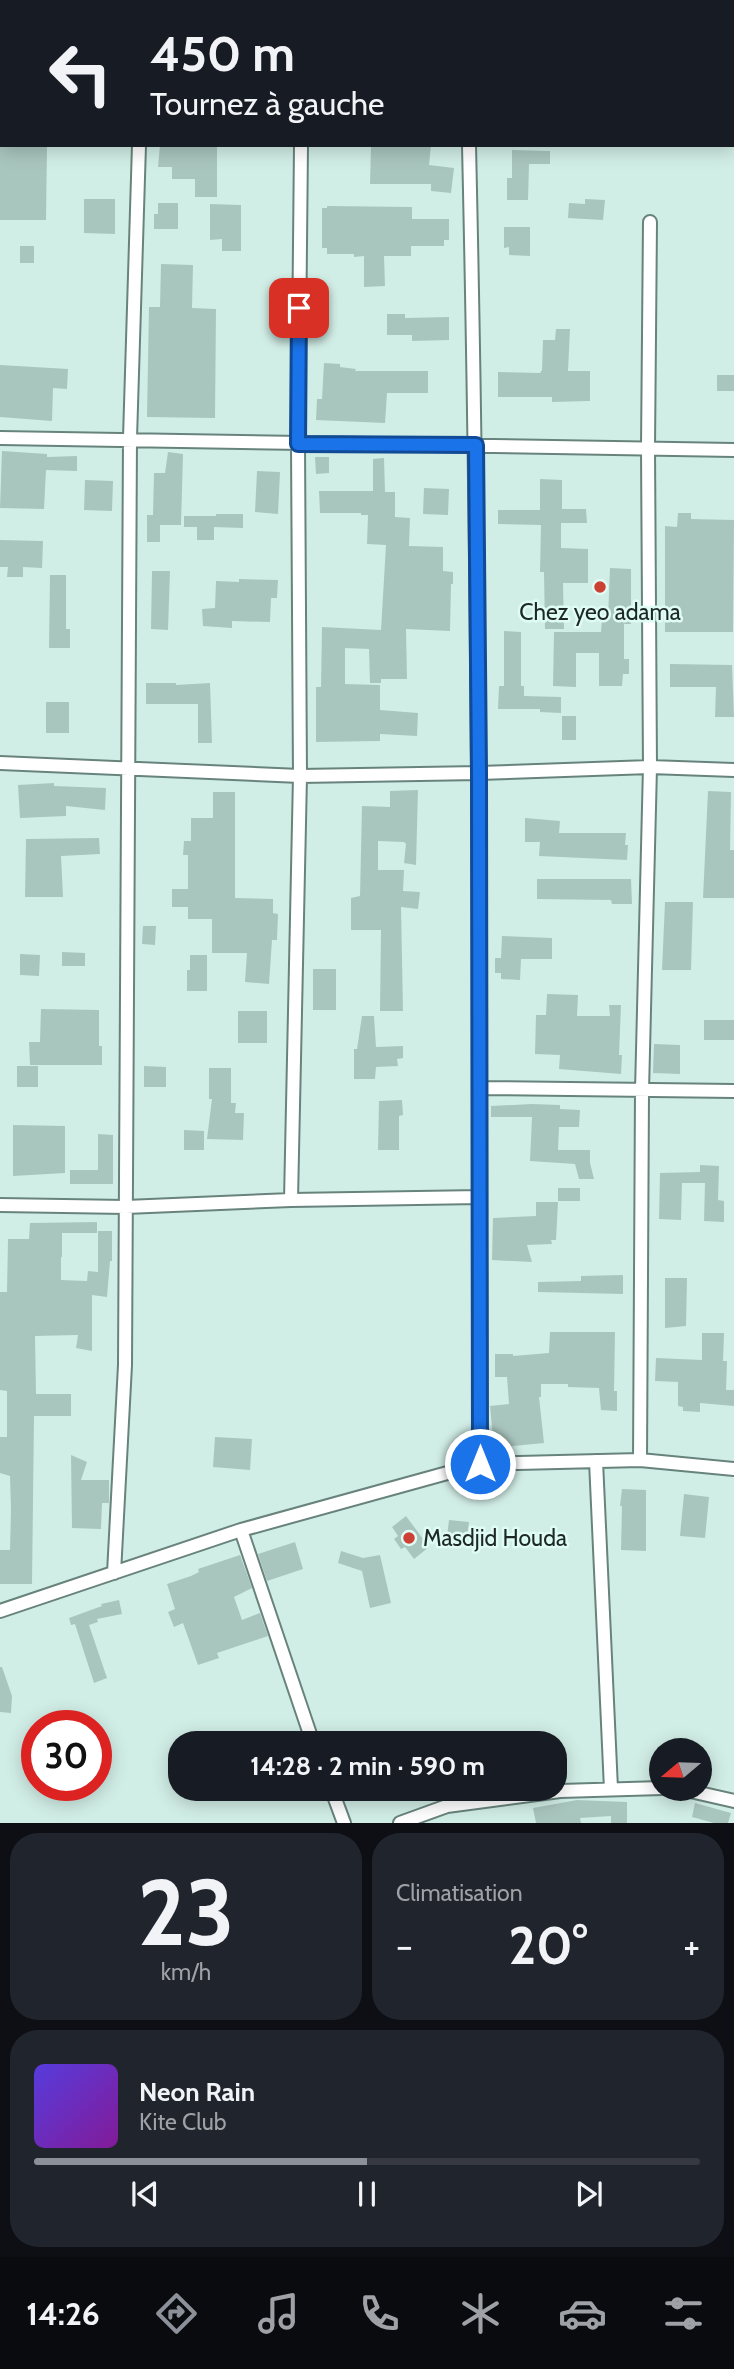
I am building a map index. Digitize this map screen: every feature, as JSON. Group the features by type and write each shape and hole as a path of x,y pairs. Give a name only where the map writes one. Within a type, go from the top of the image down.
{"street":[{"path":"114,1573 125,1365 130,438 139,147"},
{"path":"291,1199 300,776 298,444 301,147"},
{"path":"469,147 476,445 479,773 480,1464"},
{"path":"640,1460 642,1091 650,766 650,222"},
{"path":"0,438 130,438 298,444 734,450"},
{"path":"0,764 300,776 479,773 650,766 734,770"},
{"path":"480,1088 734,1091"},
{"path":"0,1205 126,1207 291,1199 480,1197"},
{"path":"0,1611 241,1530 480,1464 640,1460 734,1469"},
{"path":"596,1461 611,1789"},
{"path":"241,1530 309,1731"},
{"path":"400,1823 447,1806 560,1791 649,1788"},
{"path":"712,1796 734,1801"},
{"path":"336,1801 344,1823"}],"building":[{"path":"0,147 47,147 46,220 0,220"},
{"path":"160,147 217,147 217,197 195,197 195,179 172,179 172,167 158,167"},
{"path":"371,147 431,147 429,165 454,168 451,193 431,191 431,184 370,184"},
{"path":"512,150 550,151 550,164 529,164 528,200 507,200 507,178 512,178"},
{"path":"84,199 115,199 115,234 84,233"},
{"path":"585,199 605,200 603,220 568,218 569,203 585,204"},
{"path":"158,203 178,203 178,229 154,229 154,214 158,214"},
{"path":"210,204 241,205 241,251 222,251 222,239 210,240"},
{"path":"412,207 412,219 449,219 449,240 444,240 444,246 411,246 411,256 384,256 385,286 364,287 364,256 327,254 327,248 322,248 322,208"},
{"path":"504,227 530,227 530,256 509,255 509,247 504,248"},
{"path":"20,246 34,246 34,263 20,263"},
{"path":"161,264 193,265 192,308 216,309 215,418 147,417 149,307 160,307"},
{"path":"387,314 405,314 405,318 449,317 449,340 412,341 412,335 387,335"},
{"path":"556,329 570,329 568,371 590,371 590,401 552,402 552,397 498,397 498,372 540,373 543,340 555,340"},
{"path":"324,363 340,364 340,367 356,369 355,371 428,371 428,393 387,393 385,423 316,420 317,399 322,399"},
{"path":"0,365 68,369 67,389 53,388 52,421 0,417"},
{"path":"717,375 734,375 734,391 717,391"},
{"path":"2,451 47,454 47,457 77,456 77,471 46,470 44,509 0,508"},
{"path":"168,452 183,454 181,525 160,525 160,542 147,542 147,515 153,515 154,473 165,473"},
{"path":"315,457 329,457 329,473 316,474"},
{"path":"384,458 385,492 395,492 395,517 410,518 409,546 443,547 443,571 453,572 450,631 406,629 407,679 381,679 381,683 370,683 369,649 345,648 345,684 380,685 380,710 418,713 417,736 380,734 380,741 316,742 316,687 321,687 322,627 381,630 386,545 367,544 368,515 320,513 319,491 373,491 373,459"},
{"path":"257,471 280,472 278,514 255,512"},
{"path":"540,479 562,480 562,509 586,509 587,523 561,523 561,548 588,549 588,583 563,583 564,629 545,629 544,572 540,572 541,525 498,524 498,510 540,510"},
{"path":"85,480 113,481 112,511 84,510"},
{"path":"424,488 449,489 448,515 423,514"},
{"path":"678,513 691,513 691,519 734,520 733,632 665,632 665,526 677,527"},
{"path":"243,514 243,528 214,527 214,540 197,540 197,527 184,527 184,516"},
{"path":"0,540 43,541 42,568 23,567 23,577 7,577 8,567 0,567"},
{"path":"610,568 631,569 631,624 624,624 624,659 629,659 629,674 623,674 622,686 599,686 599,653 576,653 576,687 553,686 554,632 601,632 602,619 608,619"},
{"path":"152,571 170,571 168,630 151,629"},
{"path":"50,575 66,575 66,629 70,629 70,648 49,648"},
{"path":"239,579 278,580 277,598 271,598 270,622 232,621 232,628 203,626 202,609 215,608 216,581 239,582"},
{"path":"504,631 521,632 521,686 524,686 524,696 561,697 561,713 540,712 540,709 498,709 499,686 504,686"},
{"path":"670,664 732,665 734,717 715,717 716,687 670,687"},
{"path":"146,683 210,683 212,743 198,743 198,704 146,704"},
{"path":"46,702 69,702 69,733 46,733"},
{"path":"562,716 576,716 576,740 562,740"},
{"path":"54,783 54,786 106,788 105,810 66,806 66,816 20,818 18,785"},
{"path":"418,790 416,865 404,863 404,842 378,841 378,870 404,870 403,891 420,892 418,909 401,907 403,1011 380,1011 381,930 351,930 351,898 360,896 362,806 390,807 390,791"},
{"path":"708,791 731,792 730,850 734,850 734,898 703,898"},
{"path":"213,792 235,792 235,898 273,899 273,913 278,914 277,940 272,940 269,984 245,982 247,953 212,953 212,919 188,919 188,907 172,907 172,889 188,889 188,855 183,855 184,841 191,841 191,818 213,818"},
{"path":"525,818 560,821 559,833 626,833 627,860 539,856 540,842 525,842"},
{"path":"99,838 100,854 61,856 63,897 25,897 26,839"},
{"path":"537,879 631,879 632,904 612,904 611,900 537,899"},
{"path":"665,902 693,902 691,970 662,970"},
{"path":"143,926 156,926 155,945 142,944"},
{"path":"502,936 552,938 552,959 521,959 520,980 501,979 501,973 495,973 495,958 501,958"},
{"path":"62,952 85,953 85,966 62,966"},
{"path":"20,954 40,955 39,976 20,975"},
{"path":"190,955 207,955 207,991 187,991"},
{"path":"313,969 336,969 336,1010 313,1010"},
{"path":"547,994 578,995 577,1016 610,1016 609,1005 621,1005 621,1074 559,1069 560,1055 535,1054 536,1015 546,1015"},
{"path":"41,1009 99,1010 102,1065 30,1065 29,1042 40,1042"},
{"path":"238,1011 267,1011 267,1043 238,1043"},
{"path":"362,1016 374,1016 376,1047 403,1046 403,1058 397,1059 398,1066 376,1067 375,1079 354,1079 354,1049 357,1049"},
{"path":"704,1020 734,1020 734,1040 704,1040"},
{"path":"654,1044 680,1045 680,1074 653,1073"},
{"path":"17,1066 38,1066 38,1087 17,1087"},
{"path":"144,1066 166,1067 166,1087 144,1087"},
{"path":"209,1068 231,1068 231,1103 236,1103 235,1113 244,1113 243,1140 207,1139 212,1099 209,1099"},
{"path":"402,1100 399,1150 378,1150 379,1101"},
{"path":"560,1105 560,1109 580,1110 579,1127 559,1127 558,1150 590,1150 594,1179 579,1179 575,1164 530,1161 532,1117 491,1117 491,1106"},
{"path":"13,1125 65,1126 65,1173 13,1176"},
{"path":"184,1130 204,1131 204,1150 184,1150"},
{"path":"98,1134 113,1135 113,1184 70,1184 70,1170 98,1170"},
{"path":"700,1165 719,1166 718,1200 724,1201 724,1222 704,1221 705,1183 682,1183 681,1220 659,1219 660,1173 700,1172"},
{"path":"558,1188 580,1188 580,1201 558,1201"},
{"path":"536,1202 558,1202 556,1240 551,1240 552,1244 527,1245 532,1262 492,1260 493,1218 536,1216"},
{"path":"97,1222 97,1233 62,1233 61,1280 87,1281 88,1271 98,1272 98,1231 112,1231 112,1261 107,1297 92,1295 92,1351 76,1348 78,1335 35,1336 36,1394 71,1394 71,1416 34,1416 32,1584 0,1584 0,1550 10,1550 11,1510 10,1476 0,1473 0,1437 7,1437 7,1391 0,1390 0,1292 7,1292 8,1239 29,1239 30,1223"},
{"path":"623,1275 623,1294 538,1292 538,1282 581,1281 581,1276"},
{"path":"665,1278 687,1278 686,1326 665,1328"},
{"path":"550,1332 615,1332 614,1391 617,1391 617,1411 601,1410 599,1388 541,1384 539,1397 544,1443 494,1448 490,1406 509,1404 507,1377 495,1377 495,1354 513,1356 549,1353"},
{"path":"702,1333 724,1333 726,1390 734,1390 734,1406 700,1403 700,1412 683,1411 683,1407 678,1406 678,1382 655,1381 656,1358 702,1360"},
{"path":"215,1437 252,1439 250,1470 213,1467"},
{"path":"71,1455 87,1462 81,1480 109,1480 109,1503 102,1503 101,1529 72,1528"},
{"path":"622,1489 646,1490 646,1551 621,1550"},
{"path":"684,1494 709,1497 705,1538 680,1536"},
{"name":"Masdjid Houda","path":"406,1516 429,1547 414,1559 405,1547 401,1549 394,1539 398,1536 392,1527"},
{"path":"449,1520 469,1522 467,1538 447,1536"},
{"path":"295,1542 303,1569 267,1581 258,1554"},
{"path":"341,1551 363,1558 380,1555 391,1603 370,1608 362,1571 338,1563"},
{"path":"240,1555 252,1588 234,1597 242,1620 260,1613 268,1636 217,1653 219,1658 198,1665 183,1623 174,1627 168,1612 175,1609 167,1584 191,1576 199,1572 198,1569"},
{"path":"119,1600 122,1614 97,1619 98,1622 89,1625 107,1678 94,1683 75,1624 71,1625 69,1618 102,1606 101,1604"},
{"path":"0,1667 12,1696 11,1713 0,1712"},
{"path":"577,1800 627,1802 627,1823 611,1823 611,1816 580,1818 581,1823 536,1823 533,1808"},
{"path":"695,1803 731,1813 728,1823 714,1823 692,1817"}],"place":[{"name":"Chez yeo adama","path":"600,587"},
{"name":"Masdjid Houda","path":"409,1538"}],"route":[{"path":"299,308 298,444 476,445 480,1464"}]}
